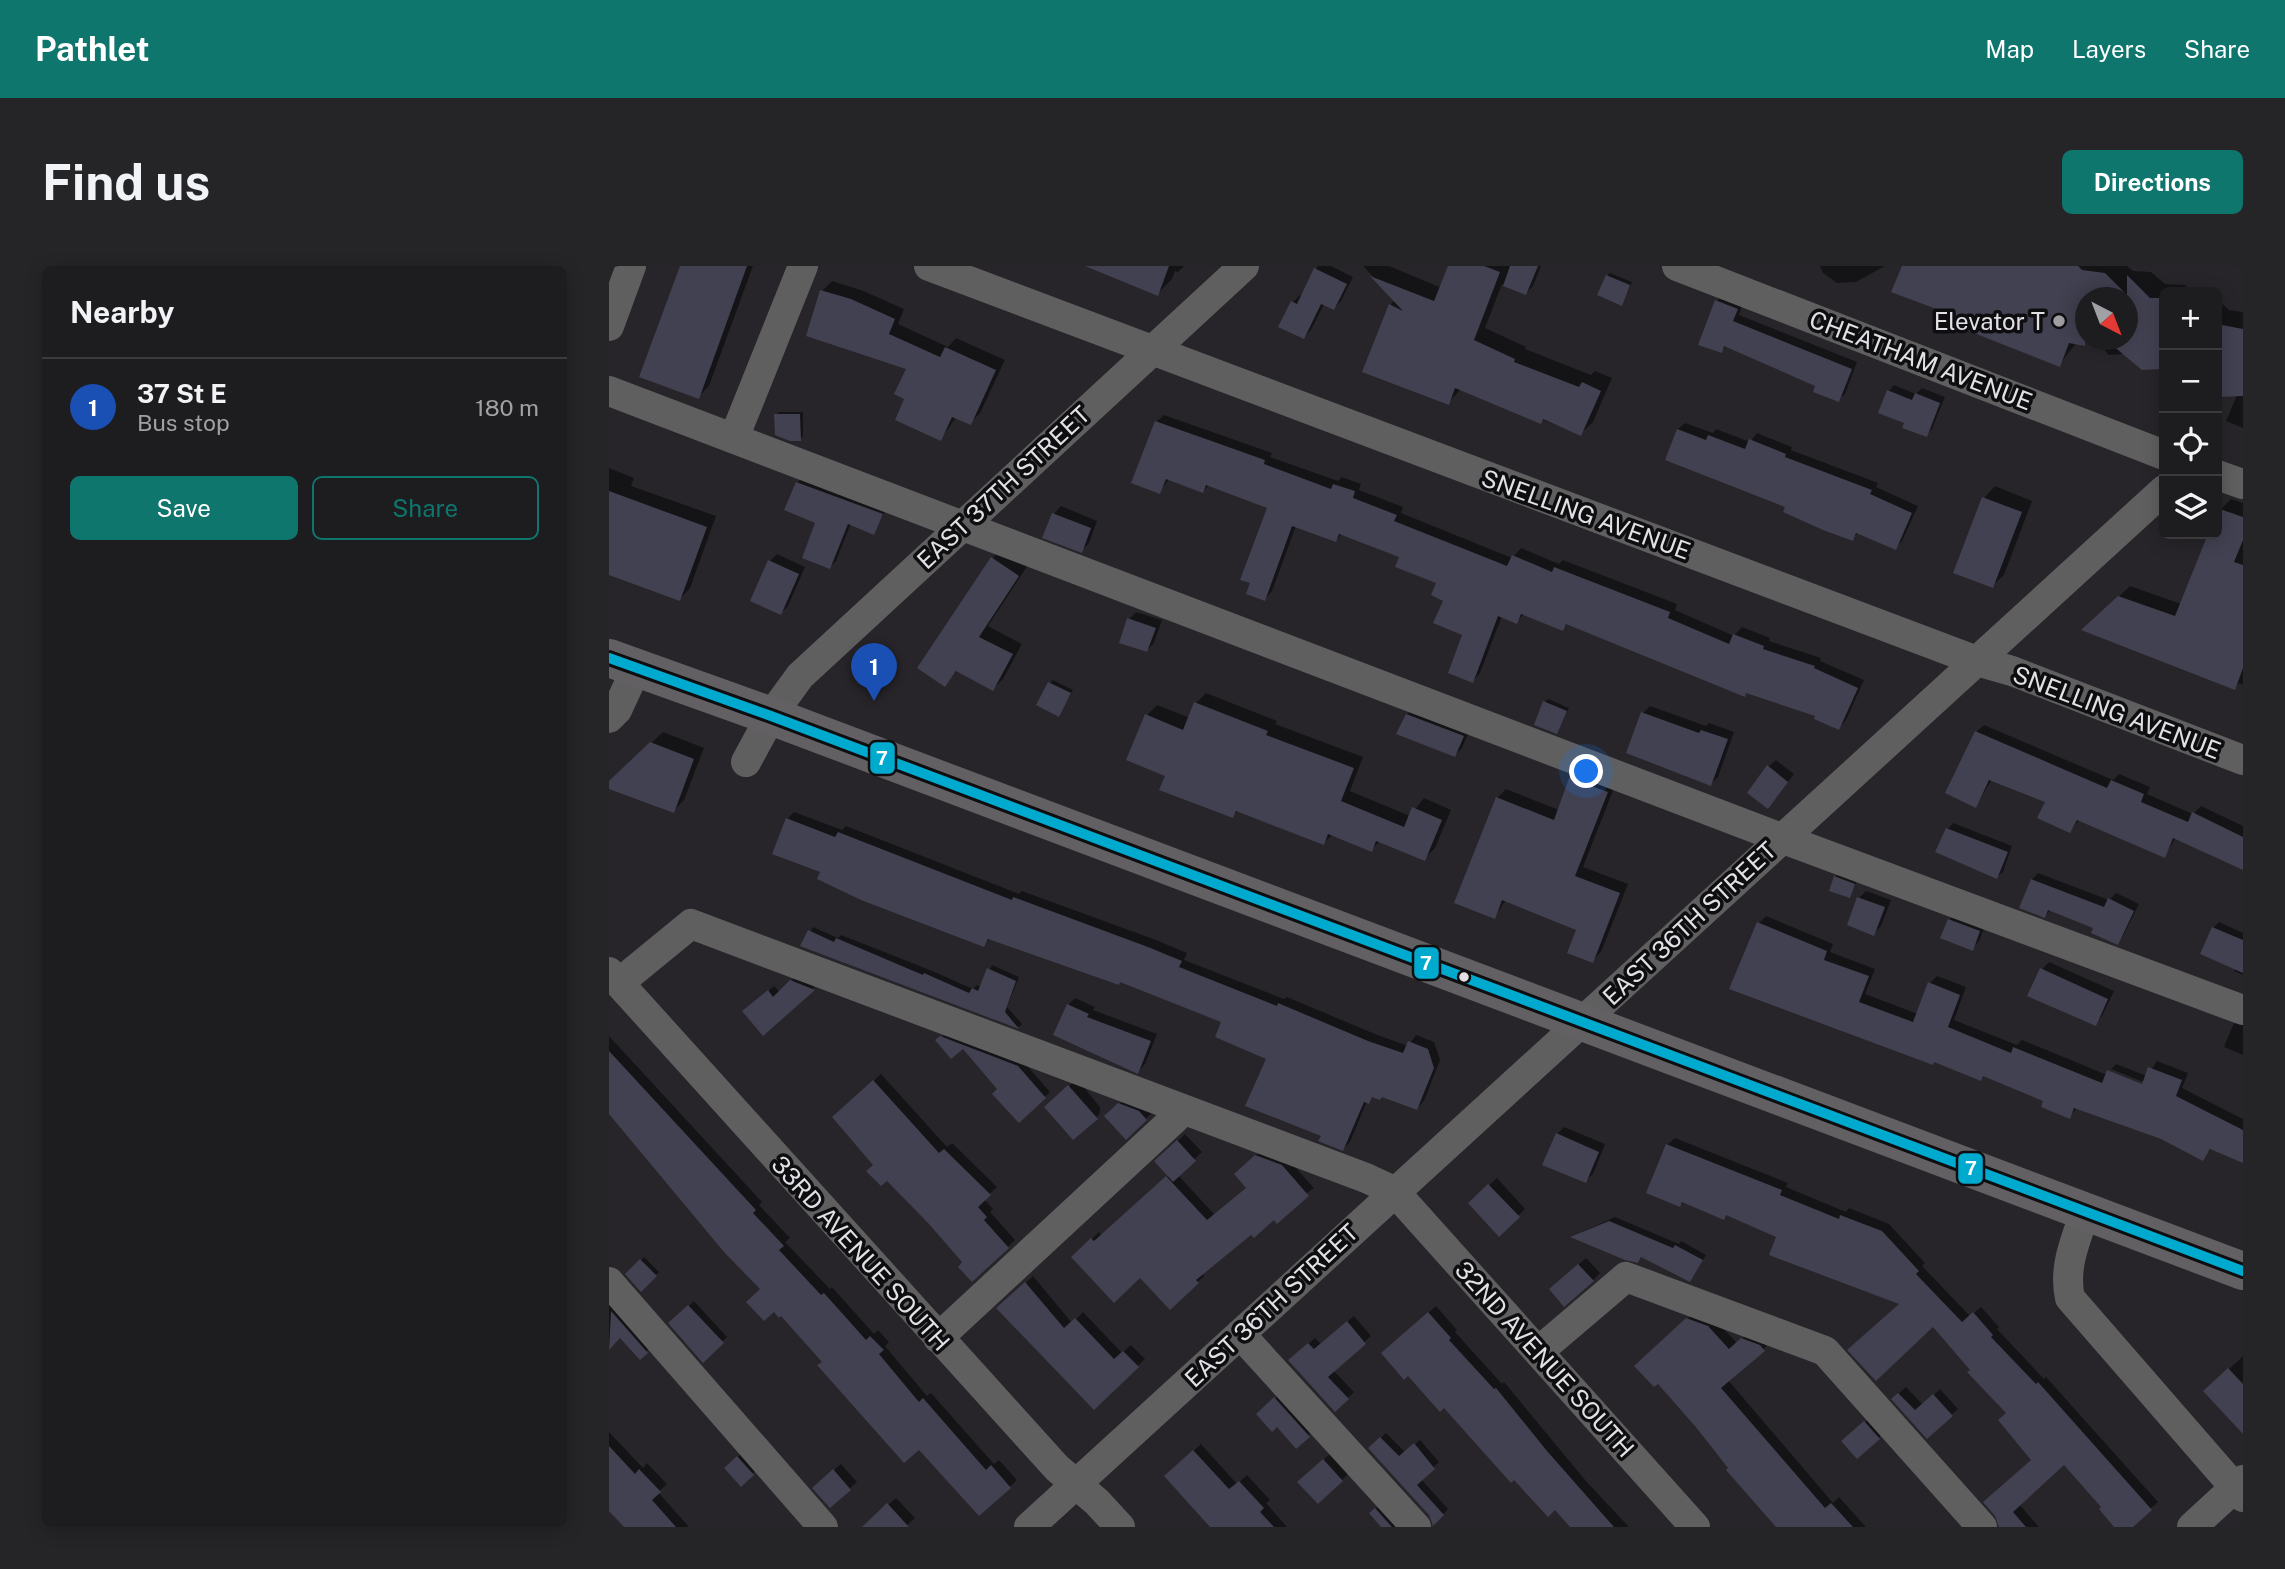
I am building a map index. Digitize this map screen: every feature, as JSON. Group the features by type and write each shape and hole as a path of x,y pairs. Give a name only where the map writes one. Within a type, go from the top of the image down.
{"main road":[{"path":"623,664 771,716 2243,1271"}],"street":[{"path":"609,326 631,266"},
{"path":"734,438 803,266"},
{"name":"SNELLING AVENUE","path":"929,266 1150,352 1977,661 2012,671 2243,760"},
{"name":"EAST 37TH STREET","path":"746,762 771,716 800,676 1244,266"},
{"name":"CHEATHAM AVENUE","path":"1677,266 2159,453"},
{"path":"609,391 1781,838 2243,1010"},
{"path":"2220,476 2243,484"},
{"name":"EAST 36TH STREET","path":"1029,1527 2159,495"},
{"path":"609,718 617,710 623,664"},
{"path":"614,978 691,924 1394,1191"},
{"name":"33RD AVENUE SOUTH","path":"614,978 1057,1468 1120,1527"},
{"path":"938,1338 1184,1110"},
{"name":"32ND AVENUE SOUTH","path":"1394,1191 1695,1527"},
{"path":"2086,1210 2068,1264 2070,1298 2240,1488 2192,1527"},
{"path":"1539,1350 1626,1277 1825,1351 1982,1527"},
{"path":"609,1282 823,1527"},
{"path":"1240,1334 1416,1527"}],"building":[{"path":"680,266 747,266 699,399 639,377"},
{"path":"1085,266 1169,266 1158,296"},
{"path":"1448,266 1484,266 1500,272 1474,340 1515,359 1514,362 1579,387 1582,382 1601,391 1581,436 1543,419 1541,424 1455,388 1449,405 1362,372 1389,304 1403,311 1370,276 1434,301"},
{"path":"1510,266 1538,266 1526,295 1503,286"},
{"path":"1902,266 2078,266 2082,270 2105,273 2119,287 2075,287 2075,344 2069,343 2060,367 1936,318 1939,310 1891,292"},
{"path":"1314,268 1347,284 1334,310 1321,304 1304,339 1278,327 1291,301 1297,304"},
{"path":"1606,275 1630,285 1622,306 1597,295"},
{"path":"2127,275 2150,298 2159,298 2159,369 2142,370 2118,350 2138,350 2138,287 2127,287"},
{"path":"820,290 851,299 895,319 889,334 940,357 945,347 996,370 971,425 952,417 941,441 895,420 904,399 894,394 906,369 806,336"},
{"path":"1715,300 1738,309 1733,321 1852,369 1839,402 1813,392 1815,386 1724,346 1722,353 1698,345"},
{"path":"2222,325 2243,329 2243,396 2222,397"},
{"path":"1887,390 1912,400 1915,393 1940,403 1927,437 1902,428 1904,423 1878,413"},
{"path":"774,414 800,414 801,441 790,441 775,435"},
{"path":"1155,421 1265,460 1264,464 1331,489 1333,484 1355,491 1353,498 1397,515 1394,521 1507,566 1512,555 1552,572 1554,567 1670,612 1668,618 1729,644 1733,634 1764,646 1763,649 1815,666 1814,668 1858,688 1839,730 1814,719 1815,716 1746,693 1745,697 1566,624 1563,631 1521,614 1517,624 1498,616 1473,683 1448,673 1462,635 1433,623 1443,601 1431,595 1436,583 1395,567 1399,557 1339,534 1336,542 1292,526 1265,601 1246,594 1250,583 1240,580 1267,508 1206,485 1203,493 1166,479 1160,494 1131,483"},
{"path":"1677,429 1706,440 1708,435 1745,449 1749,439 1786,454 1785,457 1872,490 1870,494 1912,513 1896,550 1856,533 1853,541 1823,530 1783,512 1785,507 1665,460"},
{"path":"796,482 883,514 874,535 848,524 830,569 802,558 815,523 784,510"},
{"path":"609,491 707,527 680,601 609,575"},
{"path":"1982,497 2022,512 1993,588 1953,573"},
{"path":"2222,510 2243,517 2243,540 2234,562 2243,565 2243,668 2235,690 2081,630 2118,596 2175,616 2206,539 2222,539"},
{"path":"1052,513 1091,528 1082,553 1042,538"},
{"path":"991,557 1019,576 979,637 1013,654 993,691 956,671 945,687 917,668"},
{"path":"768,560 799,574 781,615 750,601"},
{"path":"1127,618 1156,628 1147,652 1119,643"},
{"path":"1048,682 1071,693 1059,717 1036,705"},
{"path":"1543,701 1567,711 1557,734 1534,725"},
{"path":"1194,702 1268,731 1266,735 1354,768 1341,801 1404,827 1412,807 1442,820 1425,861 1376,841 1372,852 1328,834 1324,845 1236,811 1233,818 1159,790 1165,776 1126,760 1145,714 1183,730"},
{"path":"1641,712 1699,733 1701,730 1728,739 1711,786 1626,753"},
{"path":"1406,714 1464,736 1455,757 1396,734"},
{"path":"1975,731 2107,788 2111,780 2144,794 2141,802 2188,822 2192,812 2243,837 2243,870 2173,838 2165,858 2077,820 2070,833 2037,818 2045,802 1989,780 1976,808 1945,793"},
{"path":"650,742 694,759 674,813 609,789 609,781"},
{"path":"1767,765 1788,782 1768,809 1747,793"},
{"path":"1569,778 1608,792 1575,876 1620,893 1593,963 1567,953 1576,930 1502,900 1495,919 1454,903 1496,797 1554,820"},
{"path":"786,818 835,837 838,832 1012,900 1013,897 1148,947 1182,961 1179,967 1277,1006 1278,1003 1368,1041 1403,1053 1408,1041 1428,1049 1434,1068 1417,1110 1382,1097 1380,1100 1372,1097 1369,1104 1364,1102 1343,1151 1318,1141 1321,1136 1245,1106 1266,1059 1215,1037 1221,1022 1120,982 1119,985 988,939 984,947 861,900 817,879 820,872 772,854"},
{"path":"1946,828 2008,852 1997,879 1935,852"},
{"path":"1834,876 1855,884 1850,898 1829,891"},
{"path":"2031,879 2104,907 2108,898 2134,911 2118,945 2091,933 2093,928 2048,910 2045,918 2019,908"},
{"path":"1857,897 1885,907 1874,936 1847,925"},
{"path":"1948,919 1980,931 1973,951 1940,938"},
{"path":"1757,922 1827,951 1824,960 1869,976 1859,1002 1913,1022 1928,982 1960,995 1948,1027 2011,1053 2013,1047 2102,1083 2107,1070 2142,1084 2148,1067 2182,1080 2176,1096 2243,1130 2243,1163 2210,1149 2203,1161 2161,1139 2074,1108 2070,1119 2041,1107 2043,1101 1983,1076 1981,1081 1934,1062 1933,1065 1729,989"},
{"path":"2212,927 2243,940 2243,973 2200,954"},
{"path":"808,930 834,942 836,938 969,993 972,988 978,991 987,968 1016,981 1005,1012 1019,1029 800,946"},
{"path":"2040,968 2108,999 2096,1026 2027,996"},
{"path":"790,980 815,990 763,1036 742,1011 768,990 773,997"},
{"path":"1067,1004 1089,1014 1087,1017 1151,1041 1138,1074 1053,1035"},
{"path":"940,1036 1018,1066 1046,1098 1019,1123 992,1094 997,1089 963,1049 951,1059 935,1040"},
{"path":"609,1051 756,1210 753,1213 784,1246 779,1250 821,1295 824,1293 866,1340 870,1336 884,1350 879,1354 919,1402 923,1398 986,1470 991,1465 1011,1488 979,1516 919,1450 904,1463 817,1365 822,1362 781,1316 779,1318 774,1312 764,1321 746,1302 760,1289 724,1252 609,1114"},
{"path":"873,1080 939,1153 944,1149 991,1195 978,1207 987,1217 984,1220 1009,1248 972,1282 958,1267 962,1262 929,1224 887,1181 881,1186 866,1171 873,1165 832,1117"},
{"path":"1068,1085 1098,1119 1073,1140 1044,1107"},
{"path":"1118,1103 1139,1111 1147,1120 1126,1140 1104,1116"},
{"path":"1556,1133 1599,1152 1586,1183 1542,1165"},
{"path":"1177,1140 1196,1161 1173,1182 1154,1161"},
{"path":"1666,1144 1782,1190 1780,1195 1839,1219 1840,1215 1882,1231 1919,1271 1916,1274 1962,1322 1973,1312 1993,1335 1991,1337 2036,1384 2038,1382 2152,1510 2133,1527 2114,1527 2099,1509 2101,1507 2064,1465 2013,1512 2026,1527 1999,1527 1995,1516 1983,1502 2031,1460 1998,1420 2006,1413 1967,1372 1970,1370 1933,1327 1876,1381 1847,1350 1899,1304 1769,1255 1776,1237 1726,1215 1724,1220 1682,1202 1680,1207 1646,1193"},
{"path":"1255,1155 1282,1165 1309,1196 1277,1224 1274,1220 1254,1238 1251,1235 1196,1280 1199,1283 1170,1310 1140,1278 1114,1303 1071,1257 1091,1238 1094,1241 1166,1176 1207,1220 1246,1188 1234,1174"},
{"path":"1488,1184 1520,1217 1499,1237 1468,1203"},
{"path":"1609,1221 1673,1248 1675,1245 1703,1260 1690,1282 1641,1257 1638,1263 1625,1260 1570,1237"},
{"path":"640,1259 657,1276 641,1292 625,1274"},
{"path":"1578,1264 1594,1281 1564,1307 1549,1289"},
{"path":"1025,1282 1064,1328 1075,1318 1114,1359 1123,1351 1139,1367 1094,1410 996,1308"},
{"path":"688,1305 724,1343 703,1363 668,1323"},
{"path":"611,1311 648,1353 640,1360 620,1338 609,1350"},
{"path":"1428,1312 1451,1338 1449,1340 1494,1389 1496,1388 1614,1527 1570,1527 1555,1510 1548,1517 1514,1480 1511,1483 1444,1408 1440,1412 1408,1376 1404,1380 1381,1353"},
{"path":"1686,1318 1708,1326 1729,1349 1741,1338 1760,1345 1765,1351 1721,1388 1825,1508 1831,1503 1853,1527 1776,1527 1726,1470 1728,1468 1695,1426 1658,1384 1654,1387 1634,1366"},
{"path":"1347,1321 1366,1344 1328,1377 1349,1399 1335,1412 1288,1360 1308,1343 1314,1349"},
{"path":"2228,1368 2243,1384 2243,1434 2203,1391"},
{"path":"1898,1393 1915,1410 1933,1394 1953,1416 1927,1439 1891,1399"},
{"path":"1274,1397 1310,1437 1296,1449 1277,1427 1272,1432 1256,1414"},
{"path":"1864,1421 1880,1439 1857,1459 1841,1441"},
{"path":"1380,1437 1399,1456 1414,1443 1435,1469 1417,1485 1444,1515 1433,1526 1429,1515 1368,1448"},
{"path":"609,1446 635,1474 639,1469 661,1492 652,1500 676,1527 624,1527 609,1511"},
{"path":"1193,1450 1229,1489 1239,1481 1264,1508 1260,1512 1274,1527 1210,1527 1164,1476"},
{"path":"737,1456 754,1475 741,1487 724,1468"},
{"path":"1323,1459 1343,1481 1318,1504 1297,1482"},
{"path":"833,1469 851,1490 830,1508 812,1488"},
{"path":"887,1503 909,1527 862,1527"},
{"path":"1375,1508 1392,1527 1381,1527 1369,1513"}],"transit line":[{"name":"7","path":"609,658 771,716 2243,1271"}],"place":[{"name":"Elevator T","path":"2059,321"},
{"name":"37 St E","path":"874,701"}]}
